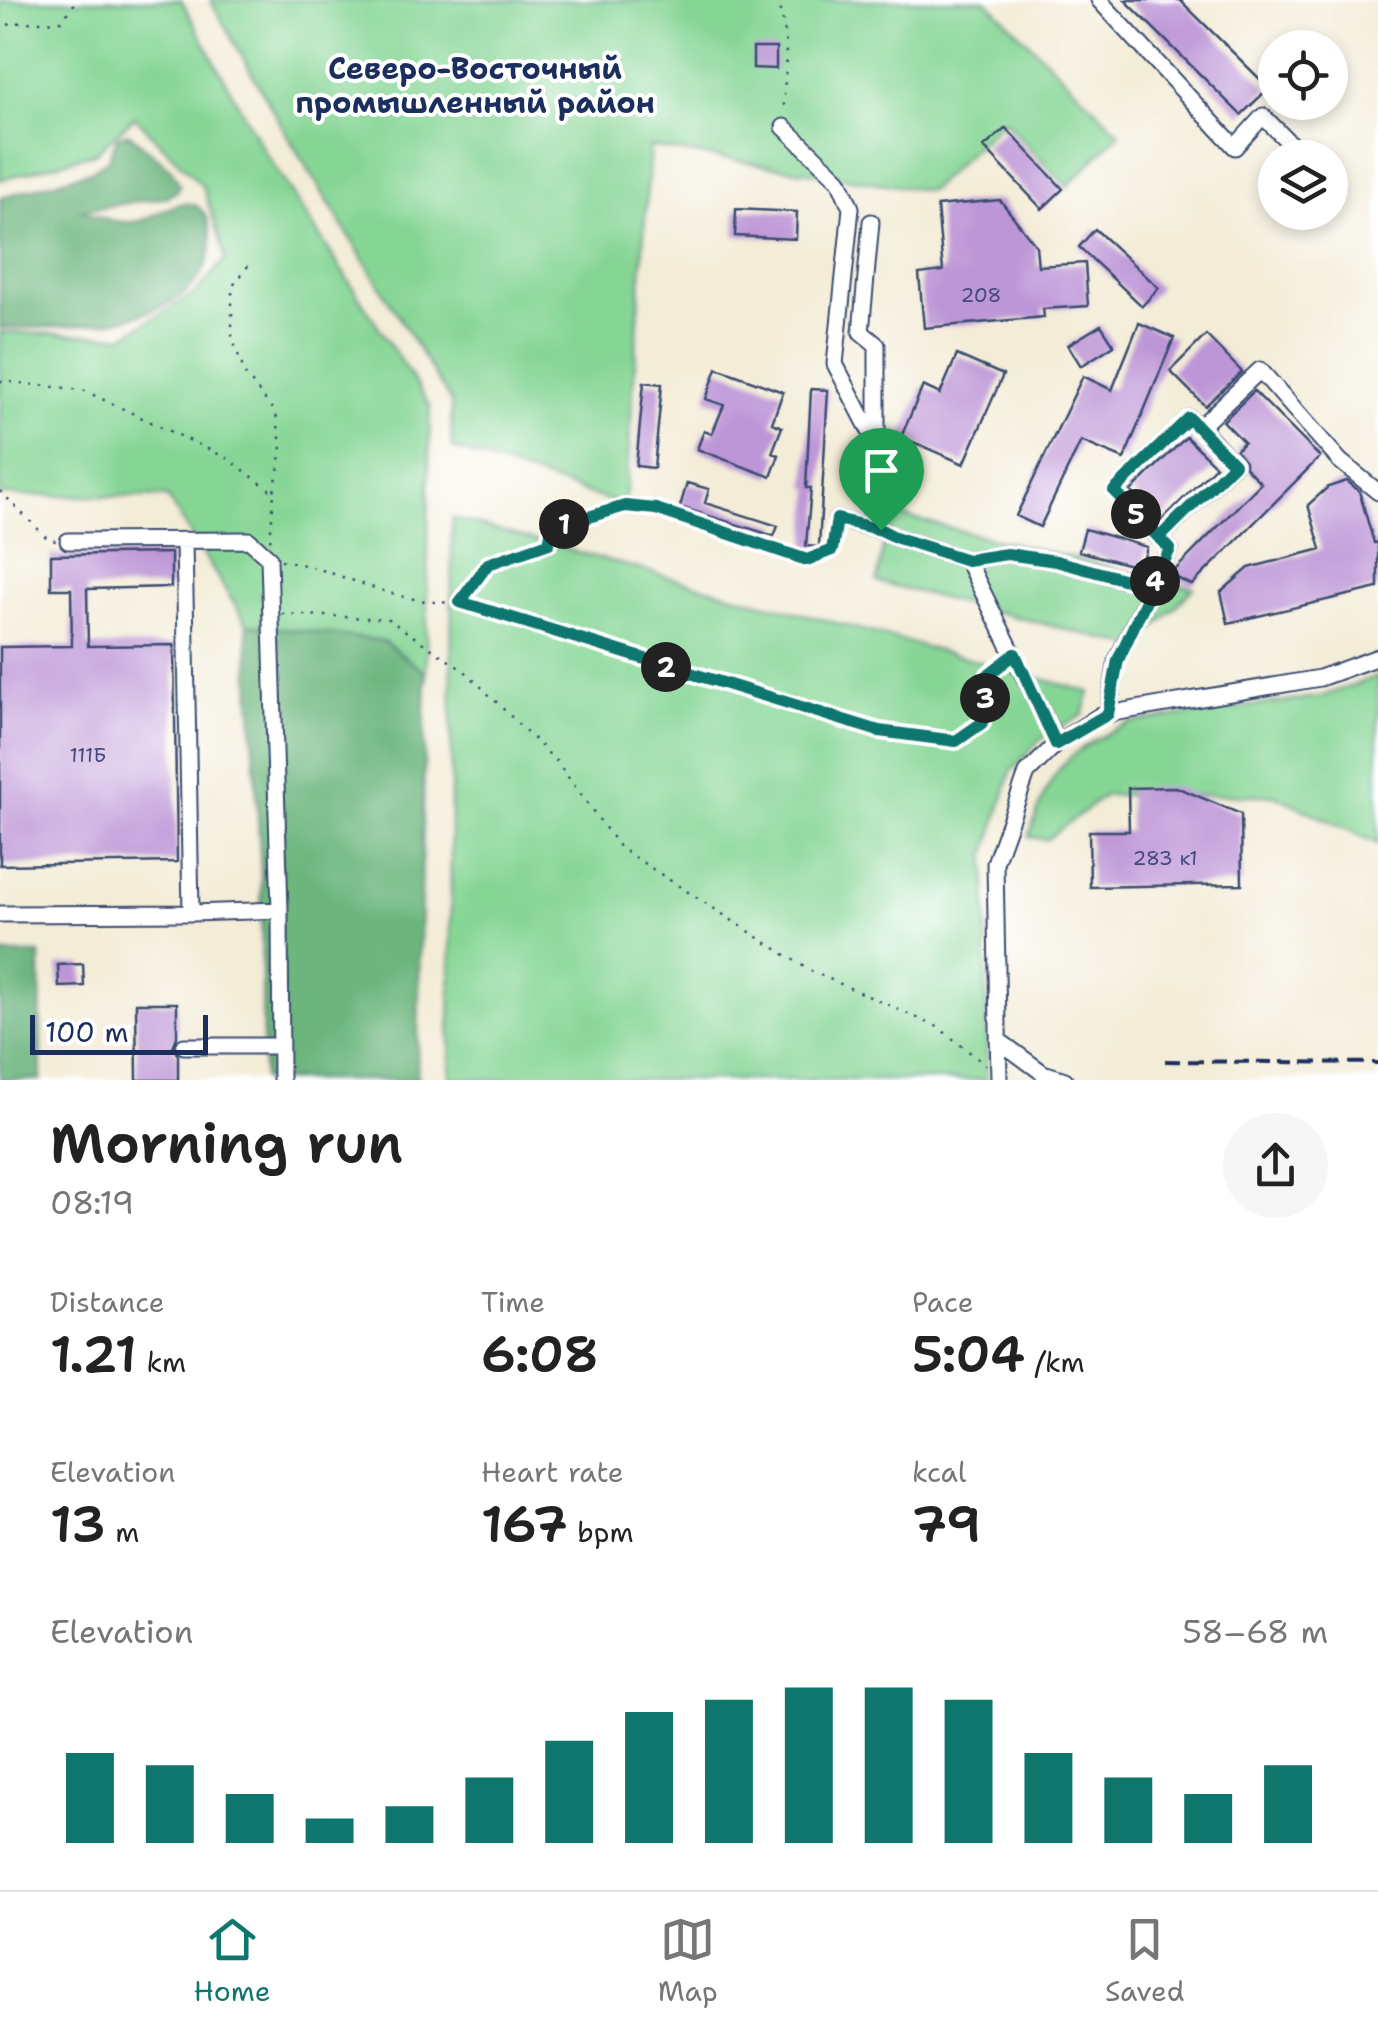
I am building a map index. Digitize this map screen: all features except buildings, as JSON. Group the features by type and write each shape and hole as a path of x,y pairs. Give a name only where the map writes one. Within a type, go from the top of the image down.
{"street":[{"path":"1100,0 1235,147 1263,116 1286,140"},
{"path":"784,128 839,180 852,208 835,364 877,444"},
{"path":"872,222 861,332 877,345 872,516 881,530"},
{"path":"1200,427 1260,370 1340,461 1378,492"},
{"path":"1108,714 1118,660 1170,549 1159,538 1114,491 1189,418 1234,464 1159,538"},
{"path":"837,519 967,560 1007,554 1152,587"},
{"path":"184,540 191,913"},
{"path":"68,541 249,540 269,558 280,910 280,1080"},
{"path":"967,560 1056,744"},
{"path":"998,1077 995,863 1027,774 1056,744 1108,714 1320,678 1378,657"},
{"path":"0,914 280,910"},
{"path":"998,1040 1045,1077 1065,1080"},
{"path":"184,1046 281,1046"}],"path":[{"path":"0,32 12,23 62,20 77,0"},
{"path":"775,0 781,10 786,68 784,128"},
{"path":"248,266 232,288 232,337 244,374 276,414 282,450 269,558 308,564 433,605 460,602 879,731 956,741 982,723 989,674 1015,654"},
{"path":"0,381 83,390 228,459 274,494"},
{"path":"0,491 49,540 68,541"},
{"path":"460,602 488,564 549,543 552,528 625,506 656,509 807,560 832,550 837,519"},
{"path":"271,614 388,619 467,673 506,711 557,762 620,848 808,970 938,1027 998,1077"}],"green space":[{"path":"0,0 181,0 263,149 430,406 426,673 383,641 247,624 167,497 0,495 0,332 123,336 196,293 226,258 203,187 135,117 95,153 0,180"},
{"path":"210,0 986,0 1120,133 1067,187 1004,120 929,191 650,147 625,506 452,448 451,402 289,138"},
{"path":"128,133 171,169 180,185 177,191 166,197 82,210 128,222 183,204 199,208 208,222 211,240 199,278 179,297 122,319 89,325 0,328 0,198 91,171 109,159 117,137"},
{"path":"889,513 1194,588 1136,647 877,582"},
{"path":"452,518 1090,692 1083,715 1041,739 1011,772 986,856 987,1080 450,1080"},
{"path":"247,624 383,641 426,673 417,1080 263,1080 261,871"},
{"path":"1378,676 1378,844 1274,795 1105,795 1046,840 1029,837 1044,794 1062,766 1088,744 1129,723 1323,696"},
{"path":"0,954 40,954 41,1080 0,1080"}],"railway":[{"path":"1165,1061 1378,1063"}],"district":[{"name":"Северо-Восточный промышленный район","path":"475,86"}],"route":[{"path":"881,530 837,519 832,550 807,560 656,509 625,506 552,528 549,543 488,564 460,602 879,731 956,741 982,723 989,674 1015,654 1056,744 1108,714 1118,660 1170,549 1159,538 1234,464 1189,418 1114,491 1159,538 1170,549 1152,587 1056,561 1007,554 967,560 881,530"}]}
